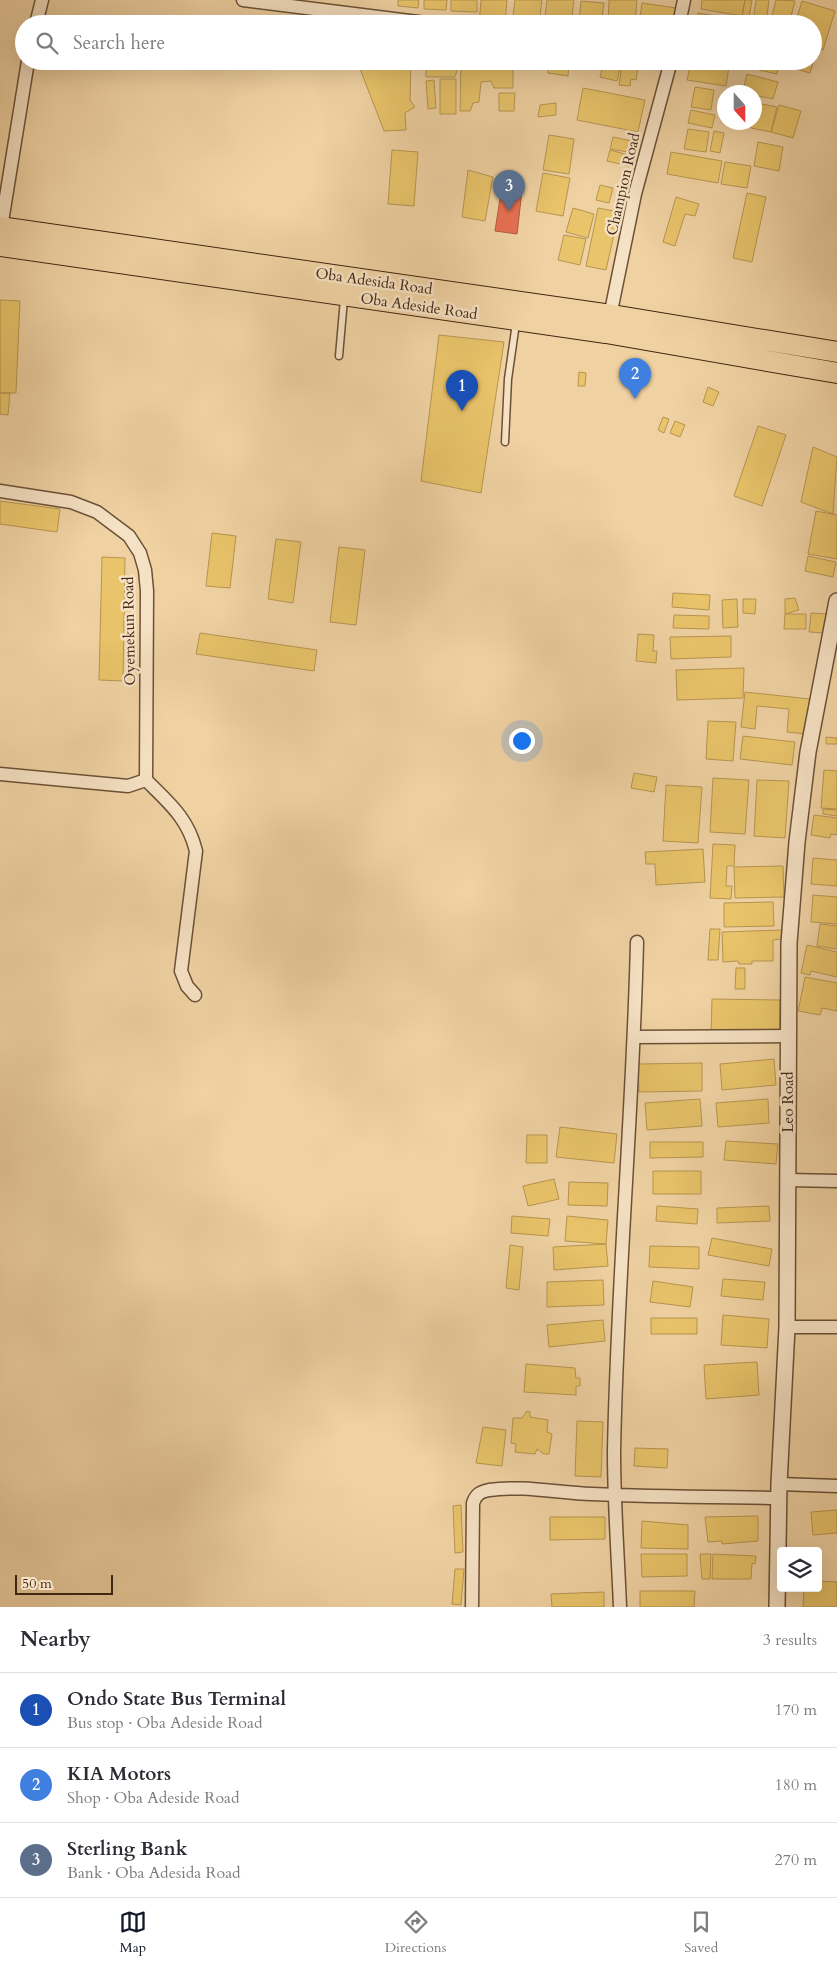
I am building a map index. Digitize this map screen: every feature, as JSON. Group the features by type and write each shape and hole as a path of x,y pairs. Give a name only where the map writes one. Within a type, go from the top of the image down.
{"main road":[{"name":"Oba Adeside Road","path":"0,233 344,295 516,320 608,324 837,373"},
{"name":"Oba Adesida Road","path":"0,233 608,324 837,352"}],"street":[{"path":"38,15 42,0"},
{"path":"243,0 362,15"},
{"path":"681,15 684,0"},
{"path":"0,233 27,70"},
{"name":"Champion Road","path":"608,324 635,194 669,70"},
{"name":"Oyemekun Road","path":"0,490 71,502 97,512 130,536 140,553 145,570 146,591 146,780"},
{"name":"Leo Road","path":"777,1607 779,1491 787,1327 789,943 797,842 816,703 834,646 837,602"},
{"path":"0,774 128,786 146,780 177,810 192,832 196,851 181,971 188,986 195,995"},
{"path":"620,1607 614,1450 637,942"},
{"path":"634,1037 788,1036"},
{"path":"788,1180 837,1181"},
{"path":"787,1327 837,1327"},
{"path":"472,1607 473,1503 475,1496 490,1490 616,1494 779,1491 837,1486"}],"lane":[{"path":"339,356 344,295"},
{"path":"505,442 508,379 516,320"}],"building: Homes":[{"path":"398,0 419,0 418,8 398,6"},
{"path":"424,0 447,0 446,10 424,9"},
{"path":"451,0 477,0 477,12 451,11"},
{"path":"481,0 507,0 506,15 480,15"},
{"path":"515,0 542,0 540,15 513,15"},
{"path":"547,0 574,0 572,15 545,15"},
{"path":"609,0 637,0 636,15 608,15"},
{"path":"702,0 745,0 742,15 701,9"},
{"path":"745,0 752,0 749,15 742,15"},
{"path":"756,0 769,0 767,15 754,15"},
{"path":"776,0 795,1 791,15 772,15"},
{"path":"581,1 604,3 602,15 580,15"},
{"path":"802,1 835,11 823,50 822,15 798,15"},
{"path":"642,3 676,8 675,15 640,15"},
{"path":"360,70 411,70 410,100 415,107 405,113 406,130 384,131"},
{"path":"426,70 457,70 455,77 426,77"},
{"path":"461,70 513,70 513,88 494,88 491,81 481,82 479,102 473,103 470,111 460,111"},
{"path":"548,70 568,70 568,76 548,73"},
{"path":"602,70 620,70 617,81 600,77"},
{"path":"621,70 637,70 636,80 631,79 630,86 619,85"},
{"path":"689,70 728,70 726,85 687,80"},
{"path":"759,70 778,70 777,74"},
{"path":"800,70 811,70 810,73"},
{"path":"747,74 778,82 773,99 762,97 762,85 744,85"},
{"path":"440,79 456,79 456,114 440,114"},
{"path":"434,80 436,108 428,109 426,81"},
{"path":"695,87 714,90 711,110 691,107"},
{"path":"583,88 645,100 638,132 577,120"},
{"path":"499,93 515,93 514,111 499,111"},
{"path":"556,103 556,115 538,117 540,105"},
{"path":"762,104 777,107 771,132 761,130"},
{"path":"779,105 801,111 793,138 771,132"},
{"path":"691,110 715,115 712,128 688,123"},
{"path":"688,129 709,132 706,152 684,149"},
{"path":"714,131 724,133 720,153 710,151"},
{"path":"549,135 574,139 569,174 543,170"},
{"path":"613,137 636,142 634,153 610,149"},
{"path":"758,142 783,147 779,171 754,166"},
{"path":"392,150 418,152 414,206 388,204"},
{"path":"610,150 636,157 633,167 607,161"},
{"path":"671,152 722,161 718,183 667,174"},
{"path":"725,162 751,166 747,188 721,184"},
{"path":"468,170 493,177 485,221 462,217"},
{"path":"543,173 570,178 563,216 536,211"},
{"path":"600,185 613,188 609,203 596,200"},
{"path":"747,193 766,197 752,262 733,258"},
{"path":"676,197 699,204 695,216 685,214 675,246 663,242"},
{"path":"573,208 594,214 588,238 566,232"},
{"path":"598,208 619,212 606,270 586,266"},
{"path":"564,235 586,239 580,265 558,260"},
{"path":"0,300 20,301 16,393 0,393"},
{"path":"439,335 504,342 481,493 421,481"},
{"path":"579,372 586,373 585,386 578,386"},
{"path":"708,387 719,392 713,406 703,402"},
{"path":"0,393 10,393 8,415 0,414"},
{"path":"663,417 669,419 664,433 658,430"},
{"path":"675,421 685,425 680,437 670,433"},
{"path":"758,426 786,435 762,506 734,496"},
{"path":"813,447 837,457 833,514 801,502"},
{"path":"0,501 60,509 57,532 0,524"},
{"path":"816,511 837,515 837,559 808,554"},
{"path":"212,533 236,536 230,588 206,586"},
{"path":"276,539 301,542 293,603 268,599"},
{"path":"339,547 365,550 356,625 330,622"},
{"path":"808,556 836,562 833,577 805,571"},
{"path":"102,557 125,558 123,681 99,680"},
{"path":"673,593 710,595 709,610 672,607"},
{"path":"795,598 799,610 785,614 785,599"},
{"path":"737,599 738,627 723,628 722,600"},
{"path":"743,599 756,599 755,614 743,613"},
{"path":"811,613 827,614 825,633 809,632"},
{"path":"785,614 806,614 806,629 784,629"},
{"path":"674,615 709,616 709,629 673,628"},
{"path":"200,633 317,650 314,671 196,654"},
{"path":"638,634 654,635 653,651 657,651 656,663 636,661"},
{"path":"731,636 731,657 671,659 670,637"},
{"path":"744,668 743,698 677,700 676,670"},
{"path":"745,692 810,699 806,734 787,732 789,709 757,706 755,729 741,727"},
{"path":"708,721 736,722 733,761 706,759"},
{"path":"743,736 795,742 792,765 740,759"},
{"path":"826,737 837,738 837,744 826,744"},
{"path":"824,770 837,771 837,809 821,808"},
{"path":"634,773 657,777 654,792 631,788"},
{"path":"713,778 749,780 745,834 710,832"},
{"path":"757,780 789,781 785,838 754,836"},
{"path":"666,785 702,787 698,843 663,841"},
{"path":"823,809 837,810 837,816 823,814"},
{"path":"814,815 837,818 837,835 831,834 830,838 811,835"},
{"path":"713,844 735,845 734,866 727,866 726,886 732,886 731,899 710,898"},
{"path":"703,849 705,882 656,885 655,864 646,864 645,852"},
{"path":"813,858 837,860 837,886 811,884"},
{"path":"783,866 784,897 735,898 734,867"},
{"path":"813,895 837,897 837,924 811,922"},
{"path":"773,902 774,926 724,927 724,903"},
{"path":"820,924 837,926 837,949 817,946"},
{"path":"710,929 720,929 718,960 708,960"},
{"path":"782,930 783,939 773,940 773,961 752,961 752,964 739,964 738,961 723,962 722,932"},
{"path":"807,945 837,952 837,977 811,971 810,975 801,973"},
{"path":"736,968 745,968 745,989 735,989"},
{"path":"805,977 837,983 837,1011 822,1008 820,1015 798,1011"},
{"path":"712,999 780,1000 779,1036 711,1035"},
{"path":"774,1059 776,1085 722,1090 720,1064"},
{"path":"702,1063 702,1091 639,1092 638,1064"},
{"path":"700,1099 702,1126 647,1130 645,1103"},
{"path":"768,1099 769,1123 718,1127 716,1103"},
{"path":"560,1127 617,1134 614,1163 556,1157"},
{"path":"527,1135 547,1135 547,1163 526,1163"},
{"path":"726,1141 778,1144 776,1164 724,1160"},
{"path":"650,1142 703,1142 703,1157 650,1158"},
{"path":"653,1171 701,1171 701,1194 653,1194"},
{"path":"554,1179 559,1199 528,1206 523,1186"},
{"path":"569,1182 608,1183 607,1206 568,1205"},
{"path":"657,1206 698,1209 697,1224 656,1221"},
{"path":"769,1206 770,1221 717,1223 717,1208"},
{"path":"512,1216 550,1219 548,1236 511,1233"},
{"path":"567,1216 608,1220 606,1244 565,1241"},
{"path":"712,1238 772,1249 769,1266 708,1255"},
{"path":"606,1244 608,1266 554,1270 553,1247"},
{"path":"510,1245 523,1247 519,1290 506,1288"},
{"path":"650,1246 699,1247 699,1269 649,1267"},
{"path":"723,1279 765,1282 763,1300 721,1296"},
{"path":"603,1280 604,1305 547,1307 547,1282"},
{"path":"653,1281 693,1287 690,1307 650,1302"},
{"path":"723,1315 769,1319 767,1348 721,1345"},
{"path":"651,1318 697,1318 697,1334 651,1334"},
{"path":"603,1320 605,1341 549,1347 547,1325"},
{"path":"757,1362 759,1395 706,1399 704,1365"},
{"path":"526,1364 575,1368 576,1378 580,1378 580,1386 576,1386 576,1395 524,1392"},
{"path":"527,1411 530,1412 530,1417 548,1420 547,1432 552,1434 549,1454 544,1454 537,1449 535,1454 515,1452 516,1444 511,1443 513,1418 522,1418"},
{"path":"577,1421 603,1422 601,1477 575,1476"},
{"path":"483,1427 506,1430 502,1466 476,1463"},
{"path":"635,1448 668,1449 667,1468 634,1466"},
{"path":"461,1505 463,1552 455,1553 453,1506"},
{"path":"837,1510 837,1533 813,1535 811,1512"},
{"path":"758,1516 758,1541 722,1544 722,1541 708,1542 705,1517"},
{"path":"550,1517 605,1517 605,1539 550,1540"},
{"path":"642,1521 688,1525 688,1549 641,1548"},
{"path":"641,1554 687,1554 687,1576 642,1577"},
{"path":"700,1554 711,1554 710,1579 702,1579"},
{"path":"713,1554 756,1556 755,1564 752,1563 751,1579 712,1579"},
{"path":"455,1569 464,1569 461,1605 452,1604"},
{"path":"822,1581 837,1582 837,1607 803,1607 804,1592 822,1592"},
{"path":"640,1591 695,1591 694,1607 640,1607"},
{"path":"604,1592 604,1607 552,1607 551,1594"}],"building: Shops":[{"path":"502,186 522,191 517,234 495,231"}],"place":[{"name":"Sterling Bank","path":"509,211"},
{"name":"KIA Motors","path":"635,399"},
{"name":"Ondo State Bus Terminal","path":"462,411"}]}
